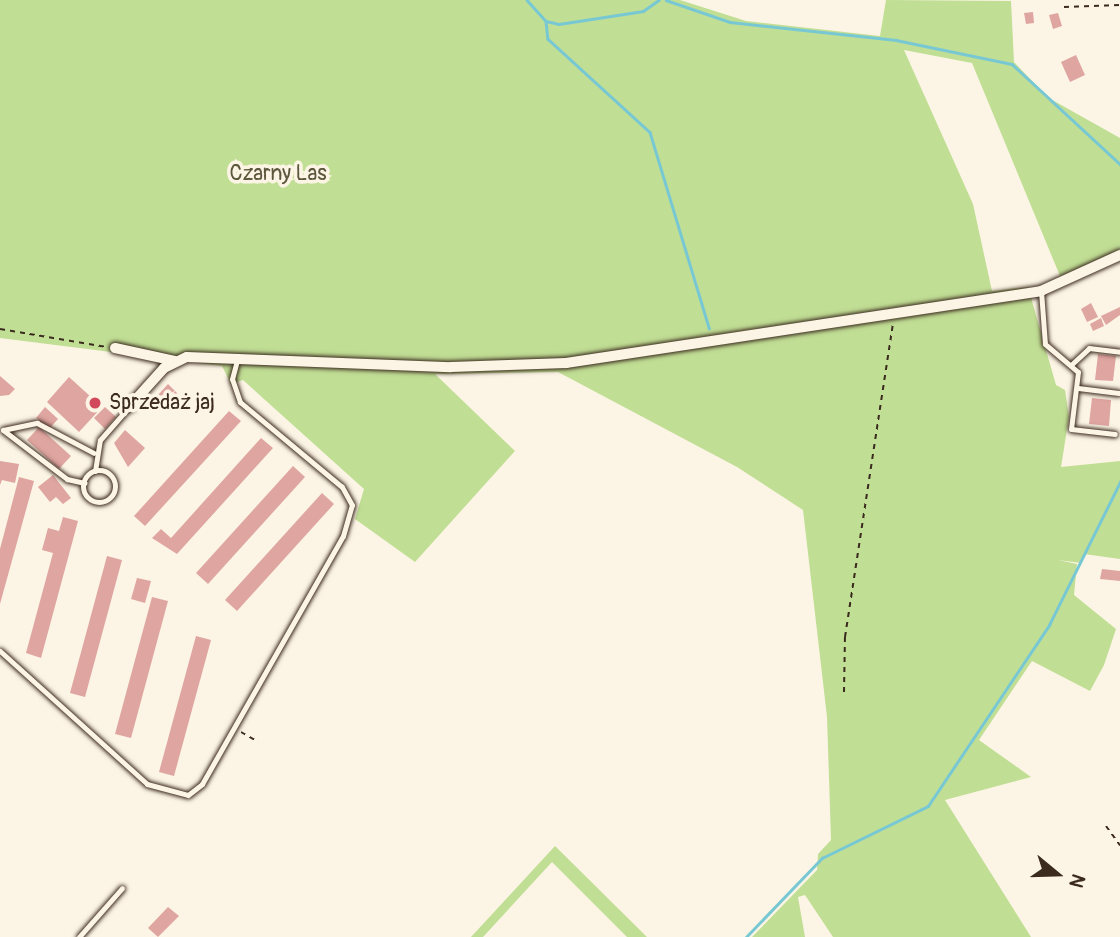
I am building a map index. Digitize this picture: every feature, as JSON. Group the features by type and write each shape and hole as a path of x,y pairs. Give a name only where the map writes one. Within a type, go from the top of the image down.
{"street":[{"path":"115,348 175,361 237,360 451,367 566,363 1041,291 1120,255"},
{"path":"129,407 175,361"}],"lane":[{"path":"1041,291 1045,344 1072,364 1078,388 1071,429 1115,434"},
{"path":"1072,364 1089,348 1120,352"},
{"path":"0,651 162,793 195,791 343,536 352,505 342,487 240,402 232,379 237,360"},
{"path":"1078,388 1119,393"},
{"path":"95,471 108,472 115,481 108,498 91,502 82,492 85,483 95,471 94,453 129,407"},
{"path":"1,429 37,423 94,453"},
{"path":"1,429 67,479 85,483"},
{"path":"79,937 122,888"}],"path":[{"path":"1064,7 1120,5"},
{"path":"844,692 846,624 891,327 898,314"},
{"path":"0,329 115,348"},
{"path":"233,729 258,741"},
{"path":"1107,826 1120,845"}],"green space":[{"name":"Czarny Las","path":"0,0 680,0 746,21 880,36 886,0 1011,1 1014,62 1047,97 1120,138 1120,251 1060,276 972,63 904,50 973,204 992,291 1028,287 1056,385 1065,390 1069,417 1061,467 1120,461 1120,559 1084,554 1081,563 1058,560 1077,564 1074,595 1116,629 1104,665 1090,691 1032,661 979,740 1031,777 945,800 1031,937 833,937 805,895 798,897 805,937 752,937 817,870 818,854 831,840 827,717 803,510 737,467 558,372 435,374 515,451 415,562 355,519 364,489 243,380 231,384 222,366 0,338"},
{"path":"555,846 647,937 627,937 552,862 483,937 471,937"}],"building":[{"path":"1033,12 1034,23 1026,24 1024,13"},
{"path":"1058,13 1062,26 1053,29 1049,15"},
{"path":"1076,55 1085,75 1070,82 1061,62"},
{"path":"1091,303 1098,317 1087,322 1081,309"},
{"path":"1120,307 1120,315 1106,325 1101,316"},
{"path":"1101,318 1104,326 1093,331 1090,324"},
{"path":"1098,354 1116,356 1113,381 1095,380"},
{"path":"0,376 15,389 9,395 0,396"},
{"path":"69,377 102,407 79,432 47,402"},
{"path":"168,384 178,394 169,404 158,395"},
{"path":"1092,398 1111,400 1109,426 1089,424"},
{"path":"45,407 58,419 49,429 36,418"},
{"path":"105,407 116,417 105,429 94,418"},
{"path":"229,411 241,421 145,526 134,516"},
{"path":"39,427 71,456 59,469 27,440"},
{"path":"125,430 145,448 128,467 114,443"},
{"path":"261,438 273,448 177,554 152,538 161,529 171,538"},
{"path":"0,461 19,464 15,483 2,480 0,485"},
{"path":"293,466 305,477 208,584 196,573"},
{"path":"53,475 71,498 63,504 56,497 50,502 38,487"},
{"path":"19,477 34,481 0,604 0,549"},
{"path":"322,493 334,504 237,611 225,600"},
{"path":"63,517 78,521 41,658 26,653 53,553 42,550 48,528 59,531"},
{"path":"107,556 122,560 85,697 70,693"},
{"path":"1102,569 1120,571 1120,581 1100,579"},
{"path":"137,578 151,581 145,603 131,599"},
{"path":"152,597 168,601 131,738 115,734"},
{"path":"196,636 211,640 174,776 159,772"},
{"path":"168,907 179,916 158,937 148,928"}],"waterway":[{"path":"527,0 546,21 559,24 643,11 659,0"},
{"path":"666,0 730,22 896,40 1012,64 1120,164"},
{"path":"546,21 548,39 650,132 709,328"},
{"path":"746,937 822,858 928,806 1049,625 1120,482"}],"place":[{"name":"Sprzedaż jaj","path":"95,403"}]}
